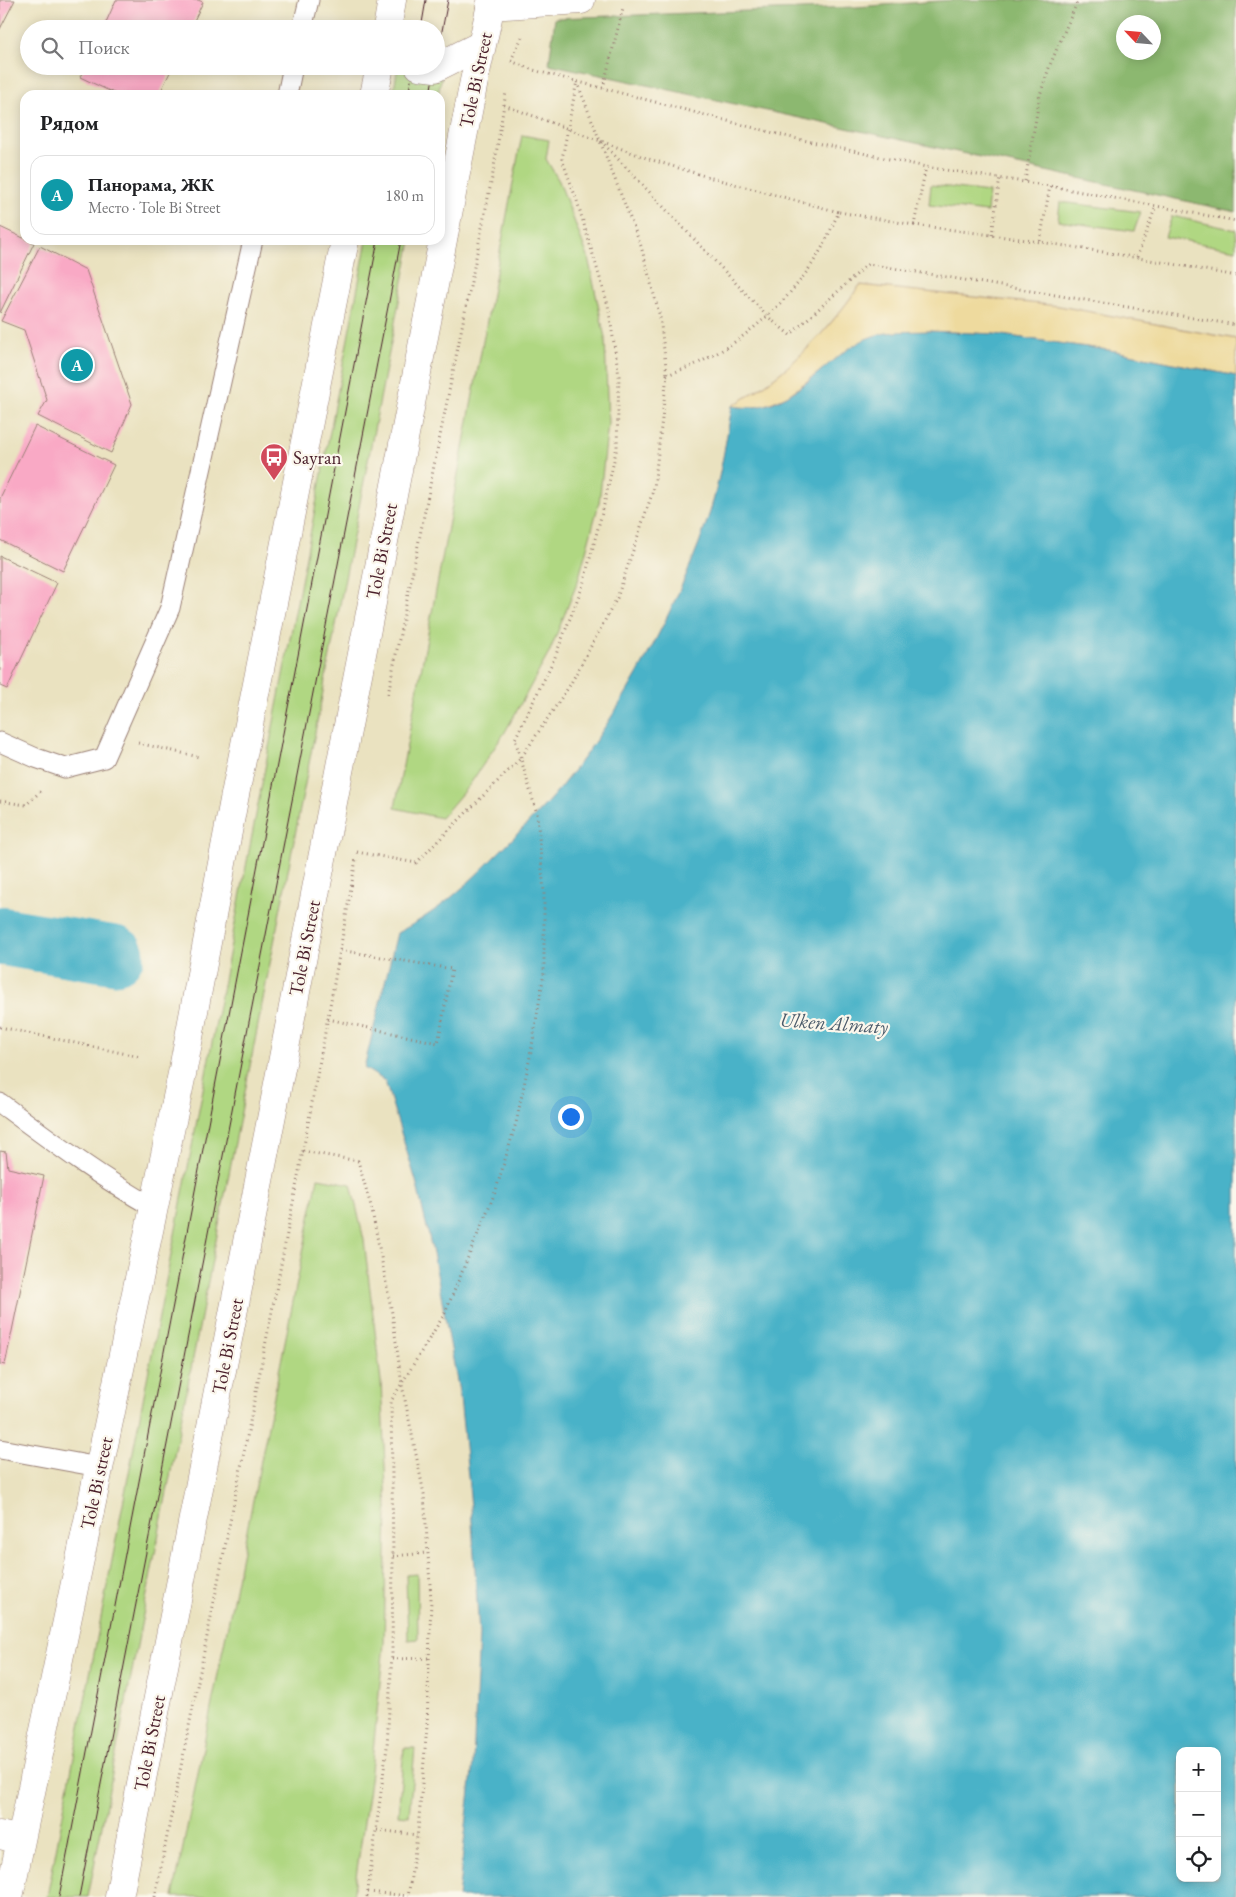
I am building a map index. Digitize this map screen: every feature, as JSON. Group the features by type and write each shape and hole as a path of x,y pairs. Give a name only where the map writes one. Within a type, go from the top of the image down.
{"main road":[{"path":"389,20 392,0"},
{"path":"491,3 581,0"},
{"name":"Tole Bi Street","path":"445,228 491,3"},
{"path":"445,63 481,45"},
{"path":"375,90 378,75"},
{"name":"Tole Bi street","path":"9,1897 10,1838 99,1466 154,1207 183,1068 344,245"},
{"name":"Tole Bi Street","path":"119,1897 442,245"}],"lane":[{"path":"304,20 309,0"},
{"path":"288,90 292,75"},
{"path":"0,742 65,768 104,758 170,608 252,245"},
{"path":"0,1103 62,1149 117,1186 154,1207"},
{"path":"0,1449 99,1466"}],"path":[{"path":"1025,181 1040,95 1050,65 1078,0"},
{"path":"603,88 623,8"},
{"path":"509,70 510,61 533,70 789,137 926,167 1025,181 1236,221"},
{"path":"367,1897 388,1747 392,1659 392,1401 445,1313 496,1190 516,1123 531,1052 544,973 544,892 537,814 515,739 554,657 583,585 617,448 619,376 608,305 577,201 562,159 577,81"},
{"path":"357,852 416,862 521,758 570,686 616,598 654,488 667,374 660,317 641,246 577,81"},
{"path":"387,700 491,183 506,88"},
{"path":"504,105 708,178 839,212 914,225 1040,241 1236,276"},
{"path":"601,141 767,316 790,335 868,264 1236,325"},
{"path":"914,225 926,167"},
{"path":"992,235 1000,177"},
{"path":"1040,241 1050,186"},
{"path":"1137,257 1156,206"},
{"path":"667,374 706,359 739,338 767,316 794,289 822,247 839,212"},
{"path":"113,737 198,757"},
{"path":"0,801 26,805 65,768"},
{"path":"154,1897 303,1151 358,844"},
{"path":"328,1019 438,1043 452,969 340,950"},
{"path":"0,1027 141,1057"},
{"path":"303,1151 358,1161 371,1206 387,1284 402,1385 424,1494 431,1600 427,1726 417,1835 408,1897 368,1892"},
{"path":"393,1556 428,1553"},
{"path":"392,1659 429,1658"},
{"path":"377,1830 417,1835"}],"green space":[{"path":"953,0 1236,0 1236,212 549,64 555,18 856,7"},
{"path":"396,75 442,75 439,90 394,90"},
{"path":"522,135 549,140 546,159 559,181 588,257 605,338 608,424 599,503 578,581 549,653 505,732 470,784 441,818 395,808"},
{"path":"931,185 989,192 987,212 929,205"},
{"path":"1060,202 1141,212 1134,231 1058,221"},
{"path":"1172,216 1236,230 1236,250 1165,237"},
{"path":"366,245 410,245 88,1897 47,1897"},
{"path":"318,1178 351,1184 364,1240 381,1381 387,1509 384,1644 370,1781 353,1897 173,1897"},
{"path":"417,1574 418,1639 408,1640 406,1575"},
{"path":"404,1748 415,1748 409,1816 398,1815"}],"sand":[{"path":"860,285 1059,306 1236,339 1236,376 1115,351 994,334 928,331 850,349 787,396 763,406 744,408 732,406 770,380 803,353 832,321"}],"water":[{"path":"928,331 994,334 1115,351 1236,376 1236,1897 458,1897 473,1763 479,1634 471,1506 460,1397 434,1258 416,1181 385,1081 364,1068 397,933 425,917 448,900 475,876 543,807 588,751 628,691 663,626 693,560 714,497 732,406 753,407 772,403 789,395 851,347 875,335"}],"building":[{"path":"0,0 15,0 0,29"},
{"path":"116,0 198,0 203,2 194,20 107,20"},
{"path":"81,75 169,75 161,90 107,90 80,77"},
{"path":"0,227 20,236 20,245 33,245 0,313"},
{"path":"40,246 86,270 132,404 111,453 38,416 47,400 24,330 1,321"},
{"path":"35,426 114,465 63,571 0,540 0,498"},
{"path":"0,556 57,583 7,689 0,686"},
{"path":"0,1151 6,1152 8,1168 44,1176 5,1365 0,1364"}],"waterway":[{"name":"Ulken Almaty","path":"0,936 115,955"}],"tram line":[{"path":"423,20 426,0"},
{"path":"444,20 448,0"},
{"path":"409,90 411,81"},
{"path":"431,90 432,83"},
{"path":"59,1897 377,245"},
{"path":"79,1897 400,245"}],"place":[{"name":"Панорама, ЖК","path":"77,365"},
{"name":"Sayran","path":"274,481"}]}
